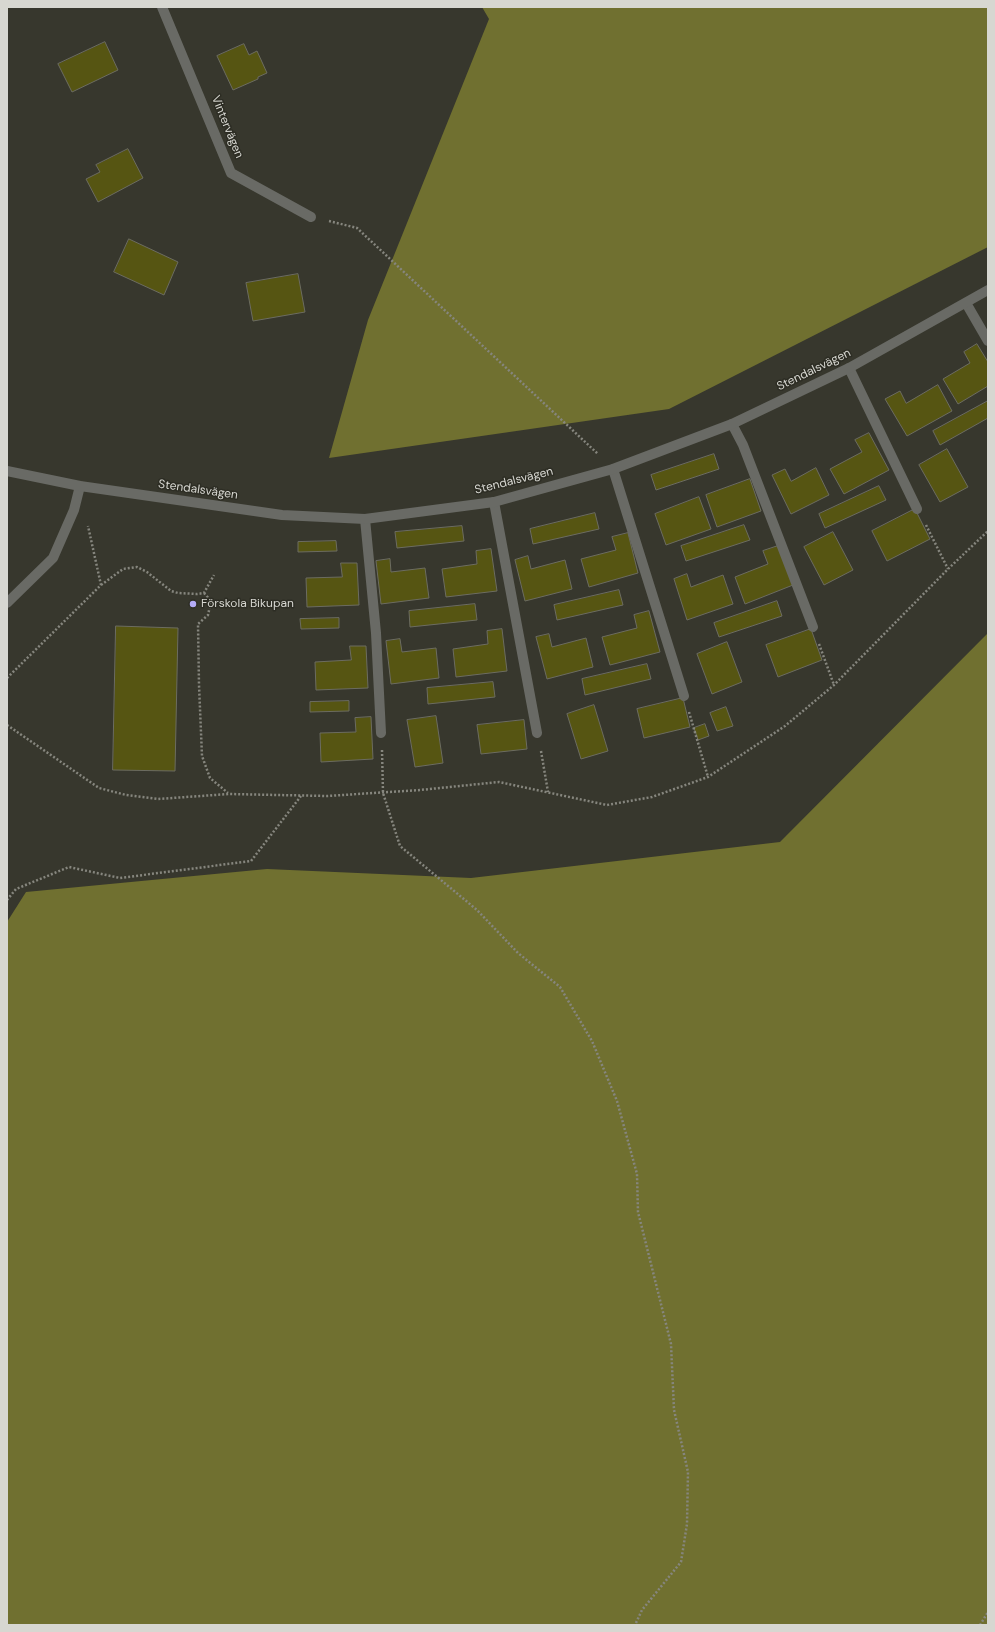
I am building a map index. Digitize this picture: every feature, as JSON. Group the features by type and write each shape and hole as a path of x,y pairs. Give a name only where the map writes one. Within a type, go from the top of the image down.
{"street":[{"name":"Vintervägen","path":"162,7 232,172 311,217"},
{"name":"Stendalsvägen","path":"7,471 80,486 282,515 366,519 494,502 613,469 732,424 849,368 988,290"},
{"path":"966,303 988,341"},
{"path":"849,368 917,509"},
{"path":"732,424 743,445 813,627"},
{"path":"613,469 684,696"},
{"path":"7,603 53,558 74,510 80,486"},
{"path":"494,502 537,733"},
{"path":"366,519 376,633 381,733"}],"path":[{"path":"311,217 357,228 613,469"},
{"path":"917,509 948,569"},
{"path":"88,524 101,585"},
{"path":"7,678 101,585 123,569 137,567 147,572 172,591 178,593 204,593"},
{"path":"204,593 214,575"},
{"path":"204,593 211,601 208,615 198,624 202,756 210,778 229,794"},
{"path":"813,627 834,685"},
{"path":"684,696 708,777"},
{"path":"381,733 384,793 400,846 476,910 518,954 560,987 592,1041 617,1101 637,1174 638,1212 671,1344 674,1410 688,1472 687,1524 681,1562 642,1610 635,1625"},
{"path":"537,733 548,792"},
{"path":"7,900 16,889 69,866 120,878 251,861 301,795"},
{"path":"980,1625 988,1612"}],"shaded area":[{"path":"482,7 988,7 988,247 669,409 329,458 368,320 489,19"},
{"path":"988,633 988,1625 7,1625 7,922 26,892 267,869 471,878 780,842"}],"building":[{"path":"105,42 118,70 72,92 58,64"},
{"path":"244,44 249,55 257,51 267,73 258,77 258,79 233,90 217,56"},
{"path":"128,149 143,178 98,202 86,179 100,172 96,165"},
{"path":"129,239 178,262 164,295 114,272"},
{"path":"298,274 305,312 253,321 246,283"},
{"path":"977,344 988,362 988,386 958,404 943,379 970,363 964,352"},
{"path":"938,385 952,411 907,436 885,399 900,391 906,403"},
{"path":"988,401 988,418 940,445 933,431"},
{"path":"869,433 889,470 844,494 830,469 862,452 855,440"},
{"path":"947,449 968,487 940,502 919,465"},
{"path":"714,454 719,469 656,490 651,475"},
{"path":"816,468 829,495 791,514 772,475 785,469 791,481"},
{"path":"750,479 761,511 717,527 706,495"},
{"path":"879,486 886,500 825,528 819,514"},
{"path":"699,497 711,529 666,545 655,514"},
{"path":"915,509 930,539 887,561 872,531"},
{"path":"595,513 599,529 533,544 530,529"},
{"path":"744,525 750,540 686,561 681,546"},
{"path":"462,526 464,541 397,548 395,532"},
{"path":"833,532 853,570 824,585 804,547"},
{"path":"628,533 638,573 589,587 581,559 616,550 612,537"},
{"path":"336,541 337,551 298,552 298,542"},
{"path":"778,546 793,585 745,604 735,577 768,564 763,551"},
{"path":"491,549 497,591 446,597 442,569 477,564 476,551"},
{"path":"528,556 531,569 565,560 572,589 525,601 515,560"},
{"path":"390,559 391,572 425,568 429,598 381,604 376,561"},
{"path":"341,563 357,563 359,605 307,607 306,578 342,577"},
{"path":"687,574 691,587 723,575 733,604 687,620 674,579"},
{"path":"619,590 623,605 557,620 554,605"},
{"path":"777,601 782,616 719,637 714,623"},
{"path":"475,604 477,620 410,627 409,611"},
{"path":"649,611 660,652 610,665 602,637 637,628 634,615"},
{"path":"339,618 339,628 301,629 300,619"},
{"path":"116,626 178,628 175,771 113,770"},
{"path":"502,629 507,671 456,677 453,649 488,644 487,631"},
{"path":"811,629 822,660 778,677 766,645"},
{"path":"549,634 552,647 586,638 593,667 547,679 536,637"},
{"path":"400,639 402,652 436,648 439,678 391,684 386,641"},
{"path":"727,642 742,682 712,694 697,654"},
{"path":"350,646 366,646 368,688 316,690 315,662 351,660"},
{"path":"647,664 651,679 585,695 582,679"},
{"path":"493,682 495,697 428,704 427,688"},
{"path":"683,698 690,727 644,738 637,709"},
{"path":"349,701 349,711 310,712 310,702"},
{"path":"594,705 608,751 581,759 567,714"},
{"path":"726,707 733,726 717,731 710,713"},
{"path":"436,716 443,763 415,767 407,720"},
{"path":"371,717 373,759 321,762 320,733 356,732 355,718"},
{"path":"524,720 527,749 481,754 477,725"},
{"path":"705,724 709,736 698,740 694,728"}],"place":[{"name":"Förskola Bikupan","path":"193,604"}]}
